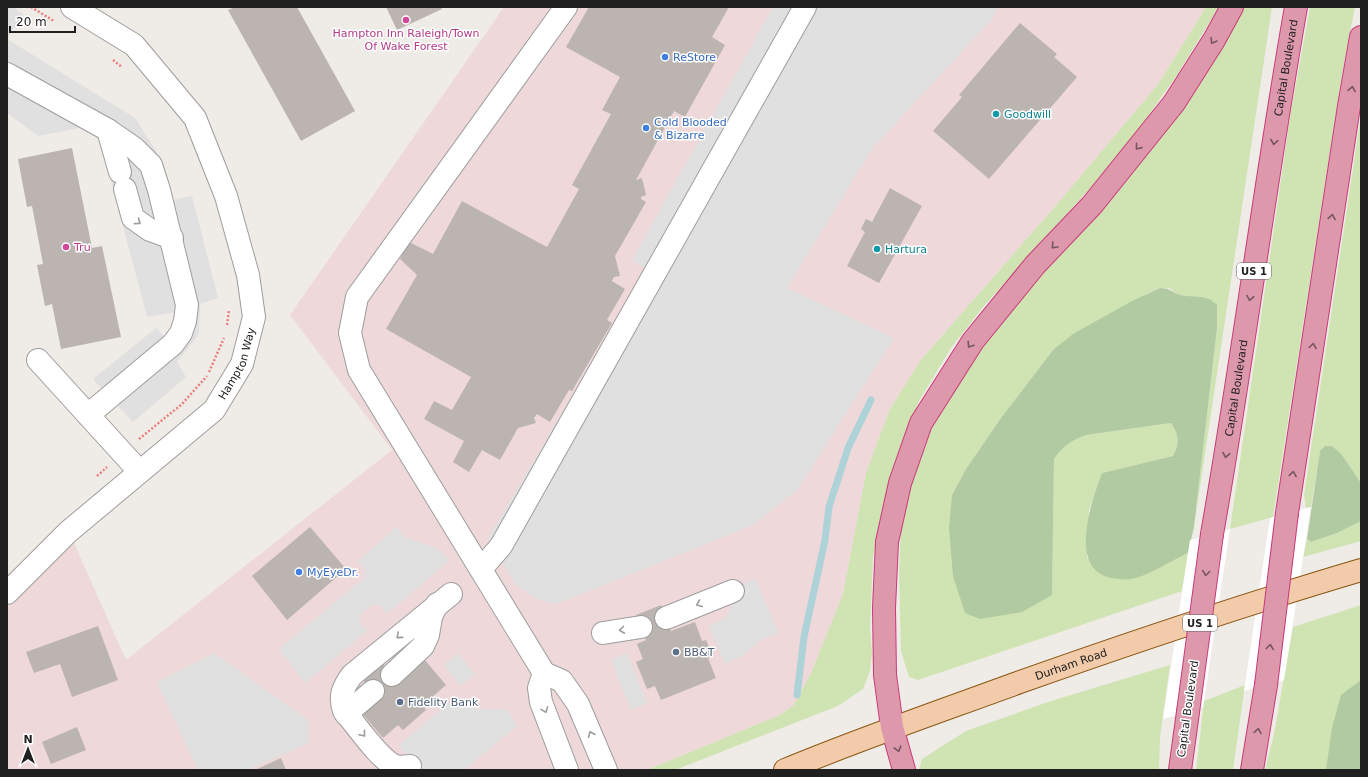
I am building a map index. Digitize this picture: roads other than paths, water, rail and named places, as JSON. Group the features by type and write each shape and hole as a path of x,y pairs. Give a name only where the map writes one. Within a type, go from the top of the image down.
{"highway":[{"path":"904,770 892,728 885,675 884,608 887,542 900,483 921,423 973,341 1036,265 1092,205 1174,103 1214,40 1232,7"},
{"name":"Capital Boulevard","path":"1180,770 1212,534 1230,431 1279,103 1296,7"},
{"path":"1252,770 1266,685 1287,513 1349,106 1361,37"}],"main road":[{"name":"Durham Road","path":"785,770 892,728 1132,643 1233,609 1361,570"}],"street":[{"name":"Hampton Way","path":"7,593 68,532 138,471 214,410 242,364 254,317 248,275 226,196 195,118 134,45 72,7"},
{"path":"566,7 357,297 350,333 359,370 544,673 562,681 578,704 606,770"},
{"path":"481,569 501,546 804,7"},
{"path":"7,74 108,130 134,148 151,165 160,190 172,238 187,305 185,321 181,333 173,344 88,415"},
{"path":"108,130 133,218 150,230 172,238"},
{"path":"38,360 138,471"},
{"path":"666,618 733,591"},
{"path":"392,674 423,646 428,635 431,617 444,599 352,675 345,684 342,693 341,703 346,714 388,761 398,767 410,766"},
{"path":"603,633 641,627"},
{"path":"544,673 539,688 541,702 567,770"},
{"path":"346,714 373,691"}],"waterway":[{"path":"797,695 804,637 825,540 829,507 848,448 871,400"}],"place":[{"name":"Hampton Inn Raleigh/Town Of Wake Forest","path":"406,20"},
{"name":"ReStore","path":"665,57"},
{"name":"Goodwill","path":"996,114"},
{"name":"Cold Blooded & Bizarre","path":"646,128"},
{"name":"Tru","path":"66,247"},
{"name":"Hartura","path":"877,249"},
{"name":"MyEyeDr.","path":"299,572"},
{"name":"BB&T","path":"676,652"},
{"name":"Fidelity Bank","path":"400,702"}]}
